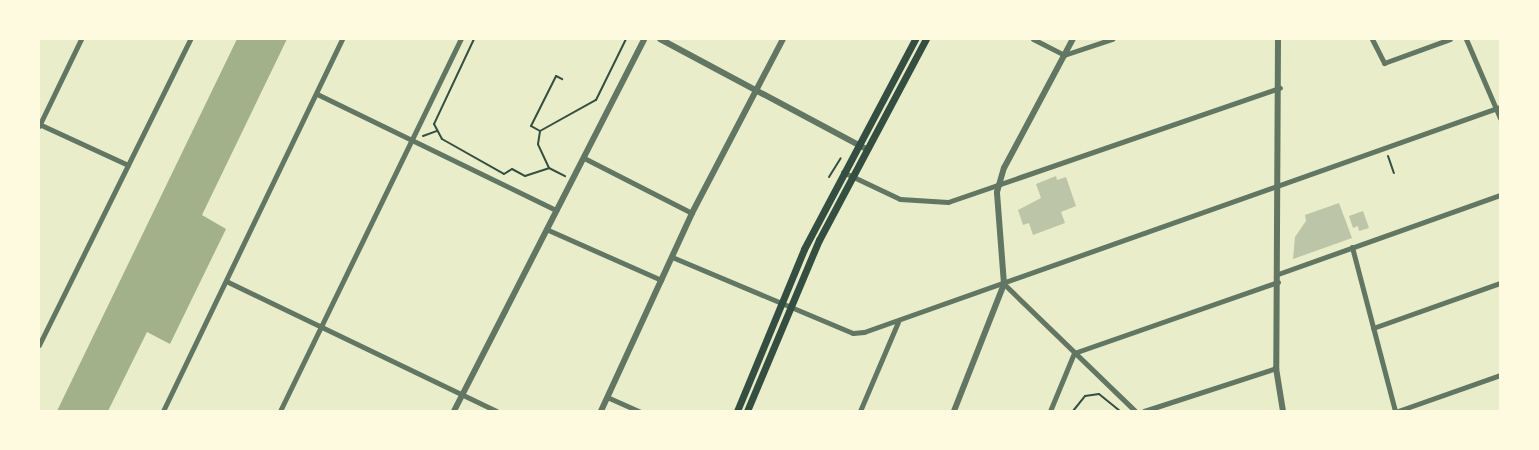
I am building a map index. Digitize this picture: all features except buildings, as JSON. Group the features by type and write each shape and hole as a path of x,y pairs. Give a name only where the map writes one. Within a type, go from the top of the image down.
{"main road":[{"path":"737,411 804,249 915,39"},
{"path":"747,411 819,240 926,39"}],"street":[{"path":"81,39 39,125 128,165"},
{"path":"39,345 190,39"},
{"path":"163,411 342,39"},
{"path":"280,411 461,39"},
{"path":"454,411 644,39"},
{"path":"660,39 866,149"},
{"path":"600,411 692,213 783,39"},
{"path":"1033,39 1064,55 1112,39"},
{"path":"954,411 1004,284 999,183 1073,39"},
{"path":"1278,39 1280,88 1276,368 1283,411"},
{"path":"1372,39 1384,63 1450,39"},
{"path":"1466,39 1499,107 1500,118"},
{"path":"843,172 900,198 931,203 948,202 1280,88"},
{"path":"316,94 556,210"},
{"path":"672,257 853,333 898,322 1499,107"},
{"path":"584,158 692,213"},
{"path":"1278,274 1500,195"},
{"path":"546,229 661,280"},
{"path":"1352,248 1397,411 1500,375"},
{"path":"226,281 496,411"},
{"path":"1050,411 1074,353 1278,282"},
{"path":"1373,328 1500,283"},
{"path":"1004,284 1135,411"},
{"path":"860,411 898,322"},
{"path":"1144,411 1276,368"},
{"path":"607,397 639,411"}],"path":[{"path":"474,39 434,124 437,131 442,139 504,174 512,169 525,176 549,168"},
{"path":"540,131 596,100 627,39"},
{"path":"540,131 531,126 556,76 562,79"},
{"path":"540,131 538,144 549,168 567,177"},
{"path":"829,177 840,157"},
{"path":"1388,157 1394,173"},
{"path":"1073,411 1086,396 1099,394 1120,411"}],"shaded area":[{"path":"237,39 287,39 202,215 226,229 170,344 147,332 108,411 57,411"}]}
